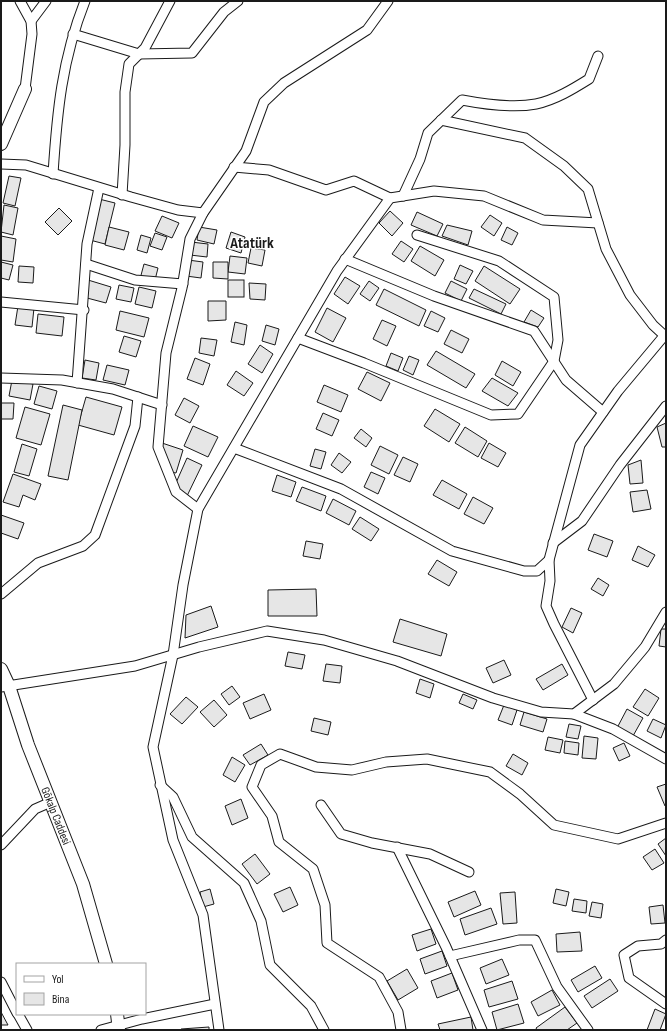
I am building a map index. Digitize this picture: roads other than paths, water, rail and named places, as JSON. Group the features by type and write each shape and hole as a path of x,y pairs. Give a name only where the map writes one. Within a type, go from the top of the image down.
{"street":[{"path":"1,144 25,89 32,34 31,20 20,1"},
{"path":"31,20 46,1"},
{"path":"53,174 57,111 68,49 84,1"},
{"path":"122,195 127,78 129,64 145,48 170,1"},
{"path":"74,34 140,54 192,53 224,12 238,1"},
{"path":"198,509 176,492 158,447 166,353 182,284 190,239 203,213 246,151 264,102 284,83 367,30 388,1"},
{"path":"403,196 420,159 428,133 462,100 487,105 536,104 558,97 589,79 598,56"},
{"path":"441,120 526,138 564,166 588,189 606,250 630,295 653,324 665,336 618,391 580,445 549,560 550,581 546,606 554,624 582,675 593,700"},
{"path":"1,164 26,165 122,195 178,210 203,213"},
{"path":"234,167 269,170 326,190 354,181 390,198 434,191 484,196 543,220 598,223"},
{"path":"77,383 84,310 87,244 99,188"},
{"path":"219,1030 203,915 173,840 153,747 173,655 183,585 198,509 345,259 390,198"},
{"path":"298,338 364,363 491,415 518,414 554,361 558,340 554,297 499,260 417,236"},
{"path":"345,259 434,296 534,331 566,380 603,412"},
{"path":"86,264 136,280 182,284"},
{"path":"1,302 84,310"},
{"path":"1,378 62,380 113,389 162,405"},
{"path":"1,594 38,563 83,546 94,535 135,426 138,397"},
{"path":"553,543 582,521 620,465 666,406"},
{"path":"234,448 341,489 452,552 524,571 537,571 549,560"},
{"path":"574,714 614,684 645,647 666,612"},
{"path":"5,686 135,666 267,631 324,640 396,661 493,698 541,712 574,714 613,730 666,759"},
{"name":"Gökalp Caddesi","path":"1,669 5,686 83,884 106,963"},
{"path":"401,1030 398,1012 379,977 327,943 325,905 314,869 279,842 272,816 252,787 261,766 280,754 316,767 352,770 386,762 427,759 490,772 520,794 554,825 618,839 666,823"},
{"path":"160,785 173,798 192,837 244,883 261,921 270,965 311,1006 324,1030"},
{"path":"1,845 35,809 51,802"},
{"path":"321,805 341,834 430,854 469,872"},
{"path":"397,847 450,956 482,1030"},
{"path":"450,956 519,940 535,940 557,988 588,1030"},
{"path":"666,940 661,944 638,946 624,956 630,978 666,1004"},
{"path":"1,982 16,1011"},
{"path":"101,1030 118,1023 215,1004"},
{"path":"18,1015 27,1030"}],"district":[{"name":"Atatürk","path":"252,243"}]}
